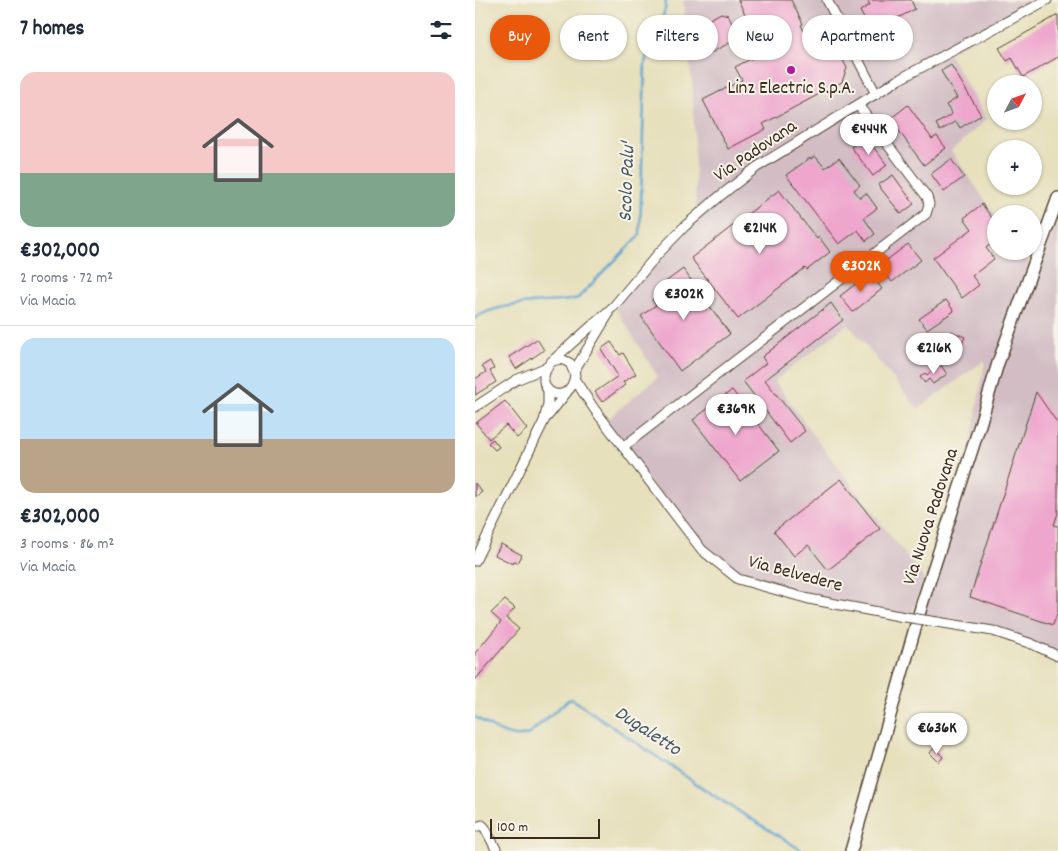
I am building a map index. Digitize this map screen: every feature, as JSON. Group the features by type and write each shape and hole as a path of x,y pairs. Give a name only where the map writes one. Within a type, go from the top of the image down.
{"main road":[{"name":"Via Nuova Padovana","path":"851,851 922,604 998,363 1058,198"}],"street":[{"path":"827,0 875,94"},
{"name":"Via Padovana","path":"475,562 544,421 549,404 543,375 550,364 570,344 614,306 657,255 685,226 757,168 875,94 906,75 1047,0"},
{"path":"623,447 926,214 929,204 927,198 858,105"},
{"name":"Via Padovana","path":"544,421 572,387 575,375 614,306"},
{"path":"475,407 516,380 561,359 570,363 575,375"},
{"name":"Via Belvedere","path":"575,375 595,410 702,550 738,579 809,599 993,631 1032,644 1058,656"},
{"path":"516,380 531,378 557,395 567,392"},
{"name":"Via Belvedere","path":"567,392 581,399 595,410"},
{"path":"475,827 482,825 485,828 497,851"}],"shaded area":[{"path":"683,0 1047,0 948,53 987,119 951,151 988,205 987,260 1027,260 1036,273 1058,220 1058,656 993,631 918,619 967,465 985,360 918,409 848,324 774,381 924,579 911,617 809,599 738,579 702,550 604,422 658,377 614,306 696,216 693,92 690,60 718,60 718,15 685,15"}],"building":[{"path":"738,0 791,0 802,22 802,60 843,60 847,68 842,82 763,124 766,129 728,149 703,100 742,80 735,67 749,60 792,60 792,15 746,15"},
{"path":"867,0 911,0 915,9 904,15 862,15 860,11 870,5"},
{"path":"721,13 728,15 728,44 718,49 718,15"},
{"path":"1058,15 1058,57 1026,75 1022,75 1012,58 1007,61 999,48"},
{"path":"951,65 981,115 960,128 956,121 940,131 936,124 952,114 946,105 957,98 941,71"},
{"path":"908,105 932,139 937,136 946,148 924,165 890,119"},
{"path":"866,137 887,165 873,176 851,147"},
{"path":"815,156 825,168 839,158 860,185 854,190 860,198 866,193 877,208 864,218 875,234 866,241 858,230 839,244 786,175"},
{"path":"951,159 964,177 944,192 931,174"},
{"path":"893,175 914,204 901,214 878,185"},
{"path":"779,190 817,239 819,237 830,252 807,270 805,268 738,319 691,258"},
{"path":"982,204 987,211 987,260 993,260 972,276 979,285 962,298 933,258 972,229 964,218"},
{"path":"908,244 921,260 892,282 879,266"},
{"path":"683,269 730,334 680,371 641,316 656,305 652,300 668,288 664,283"},
{"path":"870,273 882,289 853,312 840,296"},
{"path":"946,300 954,311 927,329 919,319"},
{"path":"831,303 843,320 765,380 805,431 790,443 743,381 766,363 762,357"},
{"path":"950,331 965,337 956,358 942,352"},
{"path":"537,339 544,350 516,369 509,357"},
{"path":"611,342 620,355 623,353 636,374 623,382 625,385 602,402 595,392 618,376 601,349"},
{"path":"490,361 494,369 490,371 496,382 475,395 475,379 486,372 482,366"},
{"path":"940,364 947,374 933,384 929,379 925,383 920,377 925,373 927,375"},
{"path":"732,390 779,451 740,481 693,420"},
{"path":"1036,392 1058,424 1058,513 1054,525 1058,526 1058,611 1053,625 970,597"},
{"path":"505,401 527,429 517,438 506,425 489,439 476,423"},
{"path":"493,439 499,447 495,450 488,443"},
{"path":"841,479 880,529 828,570 808,545 794,556 774,531"},
{"path":"475,483 482,492 475,497"},
{"path":"501,544 522,555 518,563 514,562 513,564 495,555"},
{"path":"505,600 515,608 506,618 519,629 475,680 475,653 501,622 491,613"},
{"path":"934,748 943,757 939,762 930,753"}],"waterway":[{"name":"Scolo Palu'","path":"475,318 507,306 565,301 578,298 640,235 645,63 652,39 663,16 666,0"},
{"name":"Dugaletto","path":"475,717 508,735 522,736 529,734 568,700 572,699 716,797 803,851"}],"place":[{"name":"Linz Electric S.p.A.","path":"791,70"}]}
